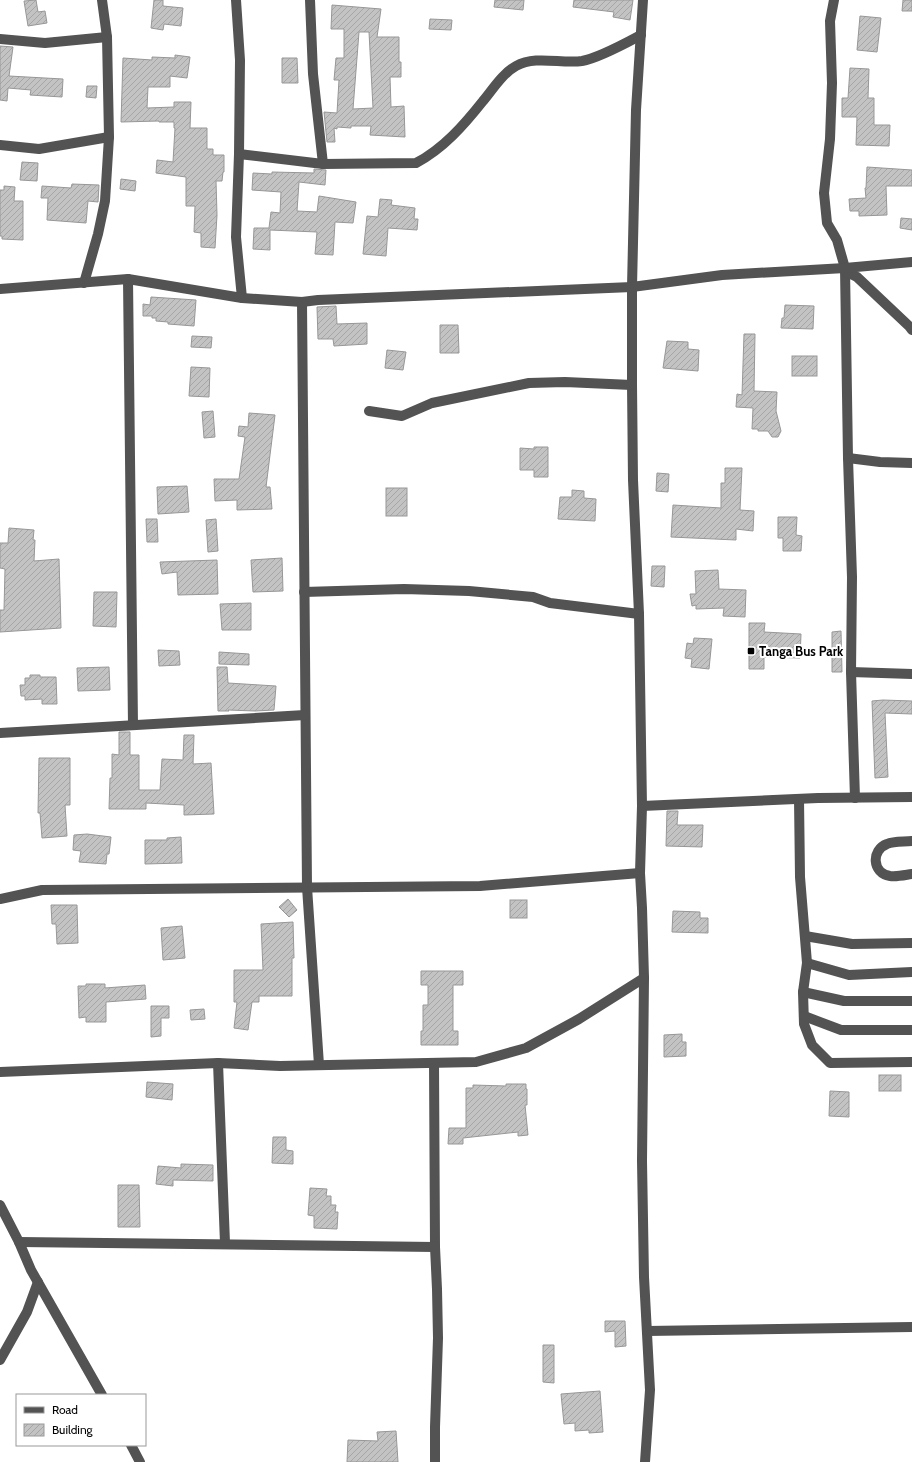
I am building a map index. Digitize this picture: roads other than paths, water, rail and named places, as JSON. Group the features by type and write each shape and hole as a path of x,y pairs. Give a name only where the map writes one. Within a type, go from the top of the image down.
{"street":[{"path":"84,283 98,234 105,201 109,137 107,38 102,0"},
{"path":"236,0 240,60 236,237 242,298"},
{"path":"310,0 313,74 323,164"},
{"path":"643,0 636,110 632,287 632,385 633,480 639,614 642,806 640,873 644,978 642,1161 650,1390 645,1462"},
{"path":"834,0 830,21 832,83 830,139 824,193 827,224 837,240 845,270 848,458 852,577 851,672 855,798"},
{"path":"239,154 323,164 416,163 428,157 463,125 506,73 518,65 542,60 583,61 618,47 641,35"},
{"path":"0,40 45,43 107,38"},
{"path":"0,145 40,148 109,137"},
{"path":"0,289 128,279 242,298 302,302 357,298 632,287 722,275 845,270 912,262"},
{"path":"845,270 857,277 912,330"},
{"path":"128,279 133,725"},
{"path":"302,302 307,887 319,1065"},
{"path":"369,411 402,416 432,403 529,383 565,382 632,385"},
{"path":"848,458 880,462 912,462"},
{"path":"304,592 404,589 469,591 533,597 550,603 639,614"},
{"path":"851,672 912,674"},
{"path":"0,733 305,714"},
{"path":"642,806 799,799 912,797"},
{"path":"799,799 800,877 807,964 803,992 804,1024 812,1045 830,1063 912,1062"},
{"path":"912,841 888,843 879,848 875,856 875,864 880,871 889,876 912,874"},
{"path":"0,899 42,890 480,886 640,873"},
{"path":"805,936 852,944 912,943"},
{"path":"807,964 849,975 912,972"},
{"path":"0,1072 218,1063 280,1066 476,1062 526,1048 579,1019 644,978"},
{"path":"803,992 844,1001 912,1001"},
{"path":"804,1016 841,1030 912,1030"},
{"path":"218,1063 225,1244"},
{"path":"434,1063 435,1247 438,1331 435,1462"},
{"path":"0,1206 19,1242 31,1270 101,1394"},
{"path":"19,1242 435,1247"},
{"path":"0,1360 28,1312 38,1282"},
{"path":"647,1331 912,1327"},
{"path":"132,1446 140,1462"}],"place":[{"name":"Tanga Bus Park","path":"751,651"}]}
